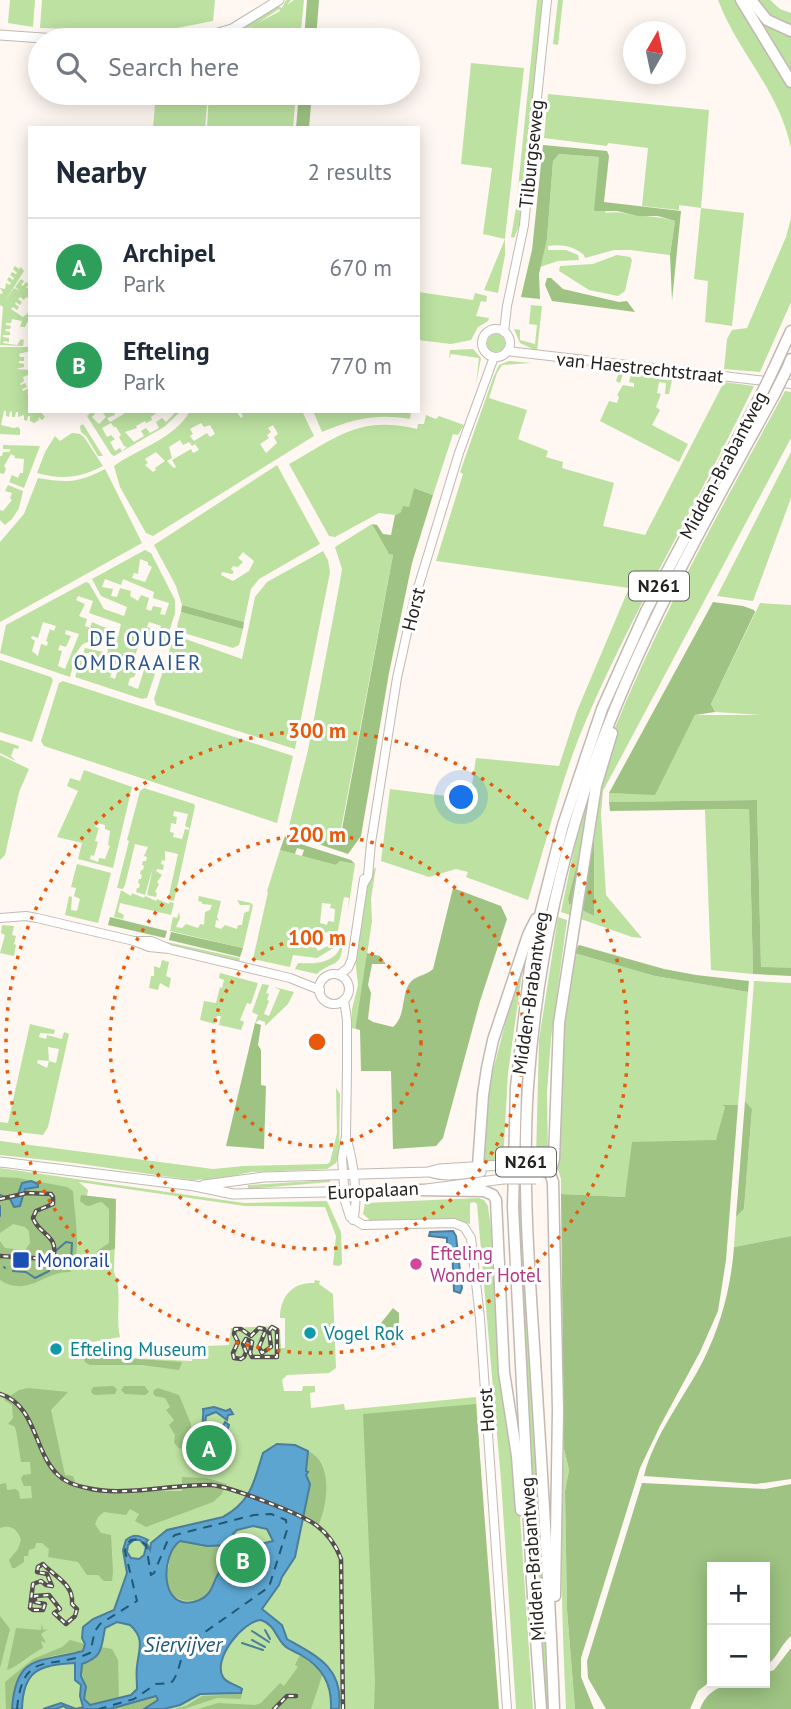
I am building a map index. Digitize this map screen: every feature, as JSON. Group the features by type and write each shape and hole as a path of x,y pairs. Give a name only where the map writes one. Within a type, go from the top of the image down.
{"highway":[{"path":"741,0 791,82"},
{"path":"751,0 767,20 791,31"},
{"name":"N261","path":"783,350 791,319"},
{"name":"Midden-Brabantweg","path":"554,1709 526,1206 528,1088 537,1004 556,897 584,791 621,692 768,394 774,368 791,331"},
{"name":"Midden-Brabantweg","path":"541,1709 515,1265 513,1175 516,1087 530,967 541,911 574,788 608,695 646,611 768,394 789,364"},
{"name":"N261","path":"552,1644 555,1625 558,1410 553,1182 550,1173 554,1158 558,1023 596,786 621,692"},
{"name":"N261","path":"477,1169 483,1095 493,1040 528,935 541,911"},
{"name":"N261","path":"419,1190 484,1191 493,1195 496,1200 504,1372 532,1581"}],"main road":[{"path":"234,28 279,0"},
{"path":"0,35 28,37"},
{"name":"Europalaan","path":"0,1162 195,1186 233,1194 419,1190 503,1172 536,1171"},
{"path":"536,1171 543,1165 550,1173"},
{"name":"Europalaan","path":"195,1186 264,1177 477,1169 550,1173"}],"street":[{"name":"Tilburgseweg","path":"500,330 524,225 547,0"},
{"path":"500,330 508,348 501,356 491,356 482,348 482,340 489,331 500,330"},
{"name":"van Haestrechtstraat","path":"508,348 530,354 791,384"},
{"name":"Horst","path":"342,977 352,959 364,883 365,858 371,843 397,678 414,601 491,356"},
{"path":"0,918 31,917 134,941 151,941 169,949 321,985"},
{"path":"330,975 342,977 349,991 340,1002 323,998 321,985 330,975"},
{"name":"Horst","path":"340,1002 347,1016 346,1136 352,1157 348,1174 349,1191 355,1210 353,1220 363,1225 454,1223 464,1227 471,1238 481,1332 507,1709"}],"green space":[{"path":"10,0 35,0 33,27 8,23"},
{"path":"42,0 215,0 213,21 177,28 40,28"},
{"path":"286,0 291,0 287,5 294,0 304,0 301,28 241,28 278,6 282,8"},
{"path":"307,0 319,0 317,28 305,28"},
{"path":"537,0 543,0 520,223 514,238 511,237"},
{"path":"558,0 563,0 558,45 553,44"},
{"path":"718,0 738,0 791,87 791,148 777,108"},
{"path":"747,0 791,34 791,75"},
{"path":"755,0 770,0 780,9 791,13 791,27 770,16"},
{"path":"471,63 524,68 505,239 483,234 492,168 461,164"},
{"path":"548,94 709,110 701,208 679,205 679,210 642,206 648,148 544,138"},
{"path":"155,105 207,105 205,126 153,126"},
{"path":"208,105 295,105 293,126 207,126"},
{"path":"298,105 311,105 309,126 296,126"},
{"path":"543,145 607,151 609,156 604,202 681,211 672,301 670,255 675,221 658,216 594,211 599,157 559,154 553,161 547,239 539,274 540,299 521,297 532,250"},
{"path":"559,154 599,157 596,196 606,213 620,212 675,221 670,255 614,250 585,258 571,248 553,245 548,246 548,250 566,250 578,255 579,260 558,261 540,267 547,239 553,161"},
{"path":"701,208 744,213 732,326 705,322 708,281 694,279"},
{"path":"791,218 791,302 760,372 724,369 727,339 732,330 747,328 786,237"},
{"path":"505,239 498,293 484,290"},
{"path":"617,255 630,257 632,260 625,291 618,296 589,290 559,271 560,266 593,264"},
{"path":"15,266 19,269 21,267 24,271 5,301 14,288 20,291 15,287 21,279 24,281 21,285 28,283 28,298 24,300 20,297 20,305 16,302 15,304 19,307 17,310 13,307 11,309 23,317 28,313 28,321 25,327 20,327 22,321 12,319 11,323 6,323 11,326 5,331 10,332 10,335 3,337 9,338 9,342 3,343 17,345 21,339 24,340 23,346 0,345 3,307 0,305 0,294 3,293 0,288 5,289 6,283 10,285 7,280 9,277 13,280 10,275 12,272 17,273 13,269"},
{"path":"547,278 551,278 563,289 619,302 627,301 635,312 552,301 545,285"},
{"path":"420,292 473,300 475,293 487,296 486,302 481,301 476,316 489,318 488,321 478,327 471,340 451,344 420,340"},
{"path":"531,305 542,306 537,351 520,343 514,329 520,330 520,340 535,344 537,325 529,324"},
{"path":"496,334 502,337 505,343 502,349 496,352 490,349 487,343 490,337"},
{"path":"0,347 28,347 28,352 19,354 24,357 24,361 19,363 24,364 24,367 16,369 28,370 28,375 23,377 24,381 20,384 25,383 27,387 22,389 23,391 28,389 28,413 42,413 45,417 42,420 38,417 39,420 34,423 30,421 30,416 27,421 24,420 24,415 18,417 18,412 12,417 12,411 10,412 9,417 4,411 1,425 18,427 20,435 0,434"},
{"path":"473,349 481,358 476,384 479,358 451,354 449,359 450,350"},
{"path":"509,361 532,363 502,365 489,398 527,410 518,439 548,451 546,457 563,462 562,468 614,483 603,526 645,535 724,382 754,386 626,634 587,718 562,785 528,900 466,877 468,872 456,869 429,877 381,861 390,789 470,799 476,758 559,766 577,711 629,588 436,561 463,474 460,472 493,378 499,365"},
{"path":"620,370 673,375 669,394 665,394 666,383 659,382 657,393 661,394 656,407 660,410 652,425 688,444 679,462 600,421 609,401 617,403 617,395 623,385 634,387 634,383 629,382 631,375 623,374 620,383 616,381"},
{"path":"785,391 791,392 791,438 603,791 601,814 606,895 642,938 632,937 561,912 584,813 625,703 702,545","holes":["594,802 594,916 569,904 568,899"]},
{"path":"90,413 95,414 92,417 99,424 106,417 103,413 114,413 107,418 110,422 124,413 156,413 151,417 152,420 125,432 134,442 144,436 141,431 146,428 150,433 159,428 156,422 162,418 166,422 173,413 179,413 164,427 114,456 87,416","holes":["111,423 121,435 119,437 127,447 122,451 120,448 115,451 110,442 115,439 111,435 107,437 102,428"]},
{"path":"189,413 237,413 241,418 241,413 303,413 314,436 153,536 146,533 120,487 114,466 175,429","holes":["201,423 204,427 210,425 215,434 210,437 207,433 194,441 190,436 193,434 190,429","273,425 278,434 274,437 277,443 266,453 260,444 269,438 267,435 271,432 268,428","180,440 183,445 189,442 192,446 195,444 199,450 193,453 191,449 172,460 176,467 174,468 167,461 172,458 169,447","156,452 165,461 153,472 145,465 148,463 145,459"]},
{"path":"314,413 411,413 410,419 365,418 322,432"},
{"path":"426,415 436,419 439,416 464,425 458,435 453,434 433,495 414,488 409,508 395,515 379,513 335,537 329,536 289,464 335,438 363,427 397,425 417,429 418,424 424,424"},
{"path":"83,424 103,456 98,456 81,432 80,426"},
{"path":"72,433 84,437 103,466 71,477 37,473 55,436 60,441"},
{"path":"3,445 40,446 24,488 9,482 12,475 18,478 20,473 23,473 24,459 14,458 11,454 4,466 4,474 0,473 0,456 3,452 10,452 10,449 3,449"},
{"path":"791,452 791,498 753,601 717,596"},
{"path":"277,465 320,544 259,579 251,589 244,622 182,605 176,586 154,545","holes":["243,552 254,561 249,571 233,581 221,575 222,572 234,572 231,569 233,566 238,567 243,562 238,558"]},
{"path":"105,469 142,543 0,622 0,542 24,514 38,478 72,481"},
{"path":"8,485 23,491 19,508 5,525 0,520 0,510 3,511 12,500 12,493 5,491"},
{"path":"414,488 433,495 412,563 389,673 361,836 348,854 297,837 288,830 339,845 393,555 389,554 372,524 377,525 383,534 391,535 395,515 401,512 403,506 409,507"},
{"path":"372,524 389,554 393,555 338,845 288,830 308,750 342,569 335,547"},
{"path":"145,550 151,553 175,600 175,613 165,645 153,641 154,638 157,639 161,626 149,622 147,627 153,629 148,640 141,638 130,671 136,673 130,678 128,685 138,689 144,670 155,674 147,698 142,699 75,677 85,648 108,653 107,644 91,637 80,647 70,677 0,653 6,625 86,582 104,609 124,616 127,607 101,596 92,579","holes":["140,559 152,567 145,582 132,578 134,573 138,574","105,579 121,585 123,579 154,592 153,598 169,603 165,615 160,614 162,608 153,606 151,611 146,609 149,598 141,595 138,601 130,596 131,591 120,588 117,597 111,596 113,589 102,587","78,596 93,601 89,613 121,624 118,637 113,635 115,629 92,622 90,628 85,626 87,619 79,616 85,604 76,600","43,622 56,626 54,631 50,629 47,646 41,644 38,656 32,651 35,641 31,638 38,638","66,630 79,634 65,669 58,666 62,651 58,650 60,645 66,647 71,636 65,634","87,653 119,666 115,679 110,677 112,671 104,669 102,673 101,666 91,661 88,667 83,665"]},
{"path":"323,551 330,572 295,749 156,705 154,699 173,639 177,636 242,659 255,597 267,582"},
{"path":"713,602 743,606 755,612 711,704 715,712 695,715 655,795 609,793"},
{"path":"760,603 791,605 791,968 761,968 757,800 609,802 609,793 655,794 695,715 761,715 715,712 711,704"},
{"path":"182,605 244,622 243,629 181,612"},
{"path":"181,612 243,629 239,645 233,648 181,632 177,626"},
{"path":"0,660 51,677 53,680 32,742 0,732"},
{"path":"63,681 293,756 277,823 44,746 41,741 59,683"},
{"path":"0,740 19,746 18,749 14,748 11,756 16,761 0,753"},
{"path":"0,755 29,769 19,792 5,855 0,860"},
{"path":"84,770 132,787 113,868 78,859 82,843 57,837 78,791 67,786 70,778 80,781","holes":["97,823 105,825 105,829 110,831 110,846 105,859 99,858 98,862 90,859 91,855 94,856 98,842 95,841 99,828 95,827"]},
{"path":"144,788 195,806 174,901 169,900 169,895 178,854 165,851 165,861 162,860 161,864 164,865 163,870 156,871 162,875 157,882 159,884 156,897 147,895 153,867 145,895 136,892 148,847 135,844 125,885 123,889 117,888 140,791","holes":["174,811 188,814 185,826 189,830 185,829 182,839 173,837 174,833 170,832 171,823 176,824 177,817 173,816"]},
{"path":"757,800 761,967 791,968 791,976 753,974 749,809 610,811 609,802"},
{"path":"749,809 753,974 711,970 705,810"},
{"path":"591,811 594,819 594,916 569,904 568,899"},
{"path":"285,836 288,840 351,860 355,864 340,861 336,865 302,856 304,850 297,848 295,854 280,850"},
{"path":"280,850 336,865 340,861 355,864 348,910 349,898 344,897 335,947 317,958 293,955 290,967 253,959 267,891","holes":["322,903 331,904 330,908 335,909 334,922 328,921 327,925 320,923","327,932 329,945 318,951 315,946 312,948 308,941"]},
{"path":"77,864 111,873 98,923 65,915 69,896 72,897 71,910 77,911 80,899 74,896 76,888 71,887"},
{"path":"376,867 371,899 372,921 356,1029 351,1028 358,985 355,958 370,873"},
{"path":"453,888 501,906 507,919 480,1001 443,1138 436,1146 393,1149 391,1071 361,1071 360,1030 356,1029 356,1025 367,953 380,956 386,964 372,964 368,985 371,993 368,1019 393,1027 402,1012 409,984 433,969"},
{"path":"121,890 131,896 132,893 156,901 174,903 171,915 120,903 118,912 124,915 123,919 114,917"},
{"path":"199,896 221,901 217,917 219,921 216,920 215,927 221,929 225,925 237,929 238,925 242,925 244,913 249,911 250,905 240,905 237,900 253,905 243,948 170,931 173,917 177,918 179,912 180,918 176,927 182,928 186,924 198,928 200,924 204,925 205,912 210,910 212,905 202,904 198,901"},
{"path":"110,917 167,931 165,938 108,925"},
{"path":"558,917 567,920 551,1039 547,1092 548,1162 536,1159 539,1040"},
{"path":"2,925 14,926 14,956 0,953 5,935 1,933"},
{"path":"171,932 243,948 240,957 169,940"},
{"path":"167,942 240,958 239,962 174,947 166,944"},
{"path":"342,944 338,961 317,974 295,969 298,963 318,963 335,956"},
{"path":"579,945 664,969 749,981 748,992 655,976 574,953"},
{"path":"574,953 655,976 748,992 738,1105 723,1105 725,1107 718,1138 625,1197 561,1194 561,1179 557,1166 560,1064"},
{"path":"522,959 508,1073 503,1162 484,1162 489,1086"},
{"path":"162,960 169,962 166,976 171,978 169,988 160,983 158,990 149,988 151,976 154,976 154,966 160,968"},
{"path":"220,973 258,983 251,1004 247,1003 240,1020 244,1022 241,1030 219,1025 221,1016 217,1016 215,1024 200,1020 204,1001 216,1003 224,980 219,978"},
{"path":"754,981 791,983 791,1236 734,1247 736,1217 744,1209 752,1109 745,1101"},
{"path":"262,984 269,985 266,993 269,994 269,1001 264,1014 269,1016 280,990 274,987 294,992 288,1004 265,1026 265,1022 259,1020 255,1023 258,1015 252,1012"},
{"path":"255,1023 261,1025 258,1045 261,1050 261,1085 266,1086 264,1149 226,1146"},
{"path":"30,1024 55,1030 54,1034 40,1033 39,1037 46,1039 47,1035 62,1039 64,1032 69,1034 48,1127 43,1135 0,1130 0,1122 8,1123","holes":["48,1047 59,1049 56,1063 49,1061","38,1060 49,1061 47,1068 37,1063"]},
{"path":"336,1088 340,1094 339,1155 336,1163 327,1169 251,1172 218,1179 191,1180 0,1155 0,1141 213,1169 327,1164 330,1162 337,1133"},
{"path":"745,1101 752,1109 744,1209 736,1217"},
{"path":"722,1105 738,1105 726,1260 718,1311 700,1352 640,1468 581,1658 581,1677 594,1709 575,1709 567,1610 565,1491 569,1470 564,1449 561,1194 625,1197 632,1142 716,1140 725,1107"},
{"path":"0,1168 244,1203 327,1201 341,1232 342,1264 339,1266 333,1265 336,1236 325,1207 245,1206 79,1182 88,1190 87,1196 116,1199 114,1272 118,1288 120,1337 81,1344 82,1353 92,1356 192,1361 192,1353 196,1349 229,1345 231,1328 275,1326 280,1329 281,1348 285,1348 285,1318 280,1318 285,1297 299,1285 314,1283 315,1280 320,1281 319,1284 333,1294 336,1368 329,1373 287,1375 282,1380 284,1391 302,1391 303,1386 315,1386 315,1392 310,1393 311,1408 344,1404 345,1410 476,1397 496,1709 0,1709"},
{"path":"0,1177 67,1187 73,1191 77,1244 70,1272 52,1275 28,1285 10,1285 0,1280 0,1241 5,1248 25,1250 30,1243 29,1231 25,1227 13,1224 0,1233"},
{"path":"330,1182 248,1189 248,1185"},
{"path":"517,1185 522,1185 550,1709 546,1709 521,1302"},
{"path":"81,1195 116,1199 115,1249 98,1255 97,1251 109,1243 109,1209 102,1202 87,1206 80,1201"},
{"path":"479,1198 488,1206 491,1228 496,1314 519,1501 533,1709 516,1709 501,1480 477,1204 470,1203 470,1224 459,1220 371,1221 363,1214 365,1203"},
{"path":"791,1236 791,1479 756,1484 644,1476 655,1446 703,1361 715,1334 728,1291 734,1247"},
{"path":"393,1308 399,1313 399,1330 397,1333 383,1332 377,1328"},
{"path":"82,1353 182,1362 179,1370 142,1365 90,1365 85,1362"},
{"path":"113,1386 117,1389 115,1394 94,1395 91,1392 93,1387"},
{"path":"124,1386 145,1386 149,1392 145,1395 125,1394 121,1390"},
{"path":"28,1388 68,1392 51,1410 65,1475 73,1476 77,1488 88,1491 182,1491 182,1477 207,1478 227,1484 213,1502 146,1527 135,1521 139,1514 130,1509 126,1515 104,1512 98,1517 95,1524 101,1533 111,1535 112,1581 104,1581 98,1575 87,1575 78,1562 48,1557 49,1549 42,1543 36,1543 35,1548 29,1550 28,1556 24,1556 24,1562 12,1568 9,1560 21,1540 14,1528 0,1528 0,1484 6,1483 7,1490 16,1489 20,1499 32,1498 31,1486 24,1486 21,1479 23,1475 31,1474 30,1462 21,1462 16,1430 8,1424 13,1418 12,1405 4,1400 19,1390"},
{"path":"158,1388 179,1395 191,1424 191,1437 180,1449 174,1443 175,1435 169,1425 174,1420 166,1410 170,1407 165,1398 153,1393"},
{"path":"476,1404 499,1709 374,1709 363,1414"},
{"path":"564,1449 569,1470 565,1491 567,1610 575,1709 566,1709 561,1547"},
{"path":"308,1451 316,1456 325,1473 325,1505 319,1524 302,1517 310,1484 306,1474"},
{"path":"642,1483 765,1489 791,1484 791,1636 773,1660 770,1662 770,1562 707,1562 707,1684 698,1691 690,1709 606,1709 588,1678 587,1661"},
{"path":"180,1541 207,1546 233,1545 241,1549 245,1558 240,1564 227,1565 204,1597 183,1600 172,1594 166,1579 172,1551"},
{"path":"0,1616 10,1629 0,1668"},
{"path":"42,1623 43,1630 48,1629 41,1634 46,1643 41,1641 43,1648 7,1670 16,1628 41,1630"},
{"path":"70,1640 85,1644 84,1649 52,1656 31,1665 18,1682 12,1709 6,1709 5,1682 33,1659 62,1647"},
{"path":"101,1647 112,1649 118,1660 119,1699 90,1705 84,1699 86,1689 82,1664 95,1658"},
{"path":"791,1648 791,1709 700,1709 711,1693 719,1688 770,1688 770,1671"},
{"path":"300,1655 323,1673 311,1709 198,1709 218,1703 261,1703 280,1683 284,1686 298,1667 295,1665"},
{"path":"242,1694 241,1699 217,1698 184,1709 174,1709 186,1706 202,1696"},
{"path":"155,1696 158,1700 144,1709 110,1709"}],"water":[{"path":"31,1181 38,1184 38,1187 25,1189 20,1206 14,1207 10,1199 18,1195 22,1183"},
{"path":"453,1231 456,1236 462,1288 460,1293 454,1291 452,1248 447,1246 447,1238 429,1236 430,1232"},
{"path":"214,1407 226,1411 230,1409 233,1414 228,1415 227,1420 216,1412 206,1416 205,1425 211,1432 220,1432 225,1422 229,1425 227,1432 217,1437 206,1433 202,1427 203,1409"},
{"path":"209,1443 211,1449 218,1453 224,1449 223,1457 211,1457 201,1461 200,1451 203,1445 205,1447"},
{"name":"Siervijver","path":"277,1444 295,1445 308,1451 306,1475 310,1484 295,1557 262,1609 282,1625 287,1639 318,1658 333,1673 339,1695 339,1709 331,1709 328,1684 315,1665 286,1647 273,1628 261,1620 238,1634 225,1651 222,1661 223,1677 242,1689 241,1693 200,1694 180,1705 164,1709 144,1709 158,1700 156,1696 110,1709 76,1709 83,1707 81,1685 75,1680 75,1663 43,1668 35,1672 26,1686 22,1709 12,1709 14,1691 25,1669 33,1663 83,1651 83,1627 93,1619 114,1610 127,1573 123,1550 126,1540 134,1536 142,1537 148,1540 146,1542 150,1550 151,1543 167,1530 223,1517 246,1497 263,1453","holes":["253,1526 267,1529 273,1541 252,1546 233,1534 237,1530","134,1540 140,1540 146,1547 144,1555 139,1559 131,1558 127,1552 128,1545","180,1541 207,1546 233,1545 242,1550 245,1558 240,1564 222,1570 202,1598 193,1602 182,1602 174,1597 167,1579 169,1557","117,1622 130,1625 138,1634 140,1644 137,1689 131,1695 90,1705 84,1699 86,1687 81,1676 82,1664 97,1655 102,1646 105,1628"]},
{"path":"61,1703 76,1709 63,1706 43,1709"}],"waterway":[{"path":"0,1195 10,1199"},
{"path":"0,1206 0,1216"},
{"path":"13,1271 26,1272 35,1278 49,1271 52,1254 66,1242 72,1243 71,1262"},
{"path":"265,1630 270,1639"},
{"path":"252,1631 269,1642"},
{"path":"252,1640 265,1647"},
{"path":"242,1643 263,1650"}],"ferry route":[{"path":"17,1709 20,1690 25,1677 32,1669 90,1653 95,1631 100,1624 137,1601 125,1551 131,1540 139,1539 146,1545 151,1575 167,1542 175,1535 254,1515 271,1514 286,1520 287,1530 269,1587 188,1644 171,1683 156,1684 134,1699 99,1709"}],"railway":[{"path":"0,1199 27,1193 51,1194 53,1204 36,1211 33,1218 54,1244 53,1257 48,1259 0,1256"},
{"path":"272,1327 277,1330 277,1357 252,1357 252,1342 246,1339 243,1344 246,1352 244,1357 234,1358 233,1353 238,1342 235,1329 241,1329 251,1336 259,1328 264,1329 259,1347 262,1353 271,1347 269,1331 272,1327"},
{"path":"0,1394 21,1408 50,1465 71,1483 87,1488 116,1491 211,1485 281,1508 320,1528 331,1540 341,1559 343,1709"},
{"path":"43,1564 67,1586 72,1604 77,1609 75,1616 66,1624 54,1613 60,1609 49,1595 35,1596 35,1602 45,1604 43,1610 30,1608 33,1584 41,1581 52,1586 47,1574 37,1572 38,1567 43,1564"},
{"path":"274,1709 287,1696 296,1696"}],"place":[{"name":"Monorail","path":"21,1260"},
{"name":"Efteling Wonder Hotel","path":"416,1264"},
{"name":"Vogel Rok","path":"310,1333"},
{"name":"Efteling Museum","path":"56,1349"},
{"name":"Archipel","path":"209,1448"},
{"name":"Efteling","path":"243,1560"}],"district":[{"name":"DE OUDE OMDRAAIER","path":"138,651"}]}
